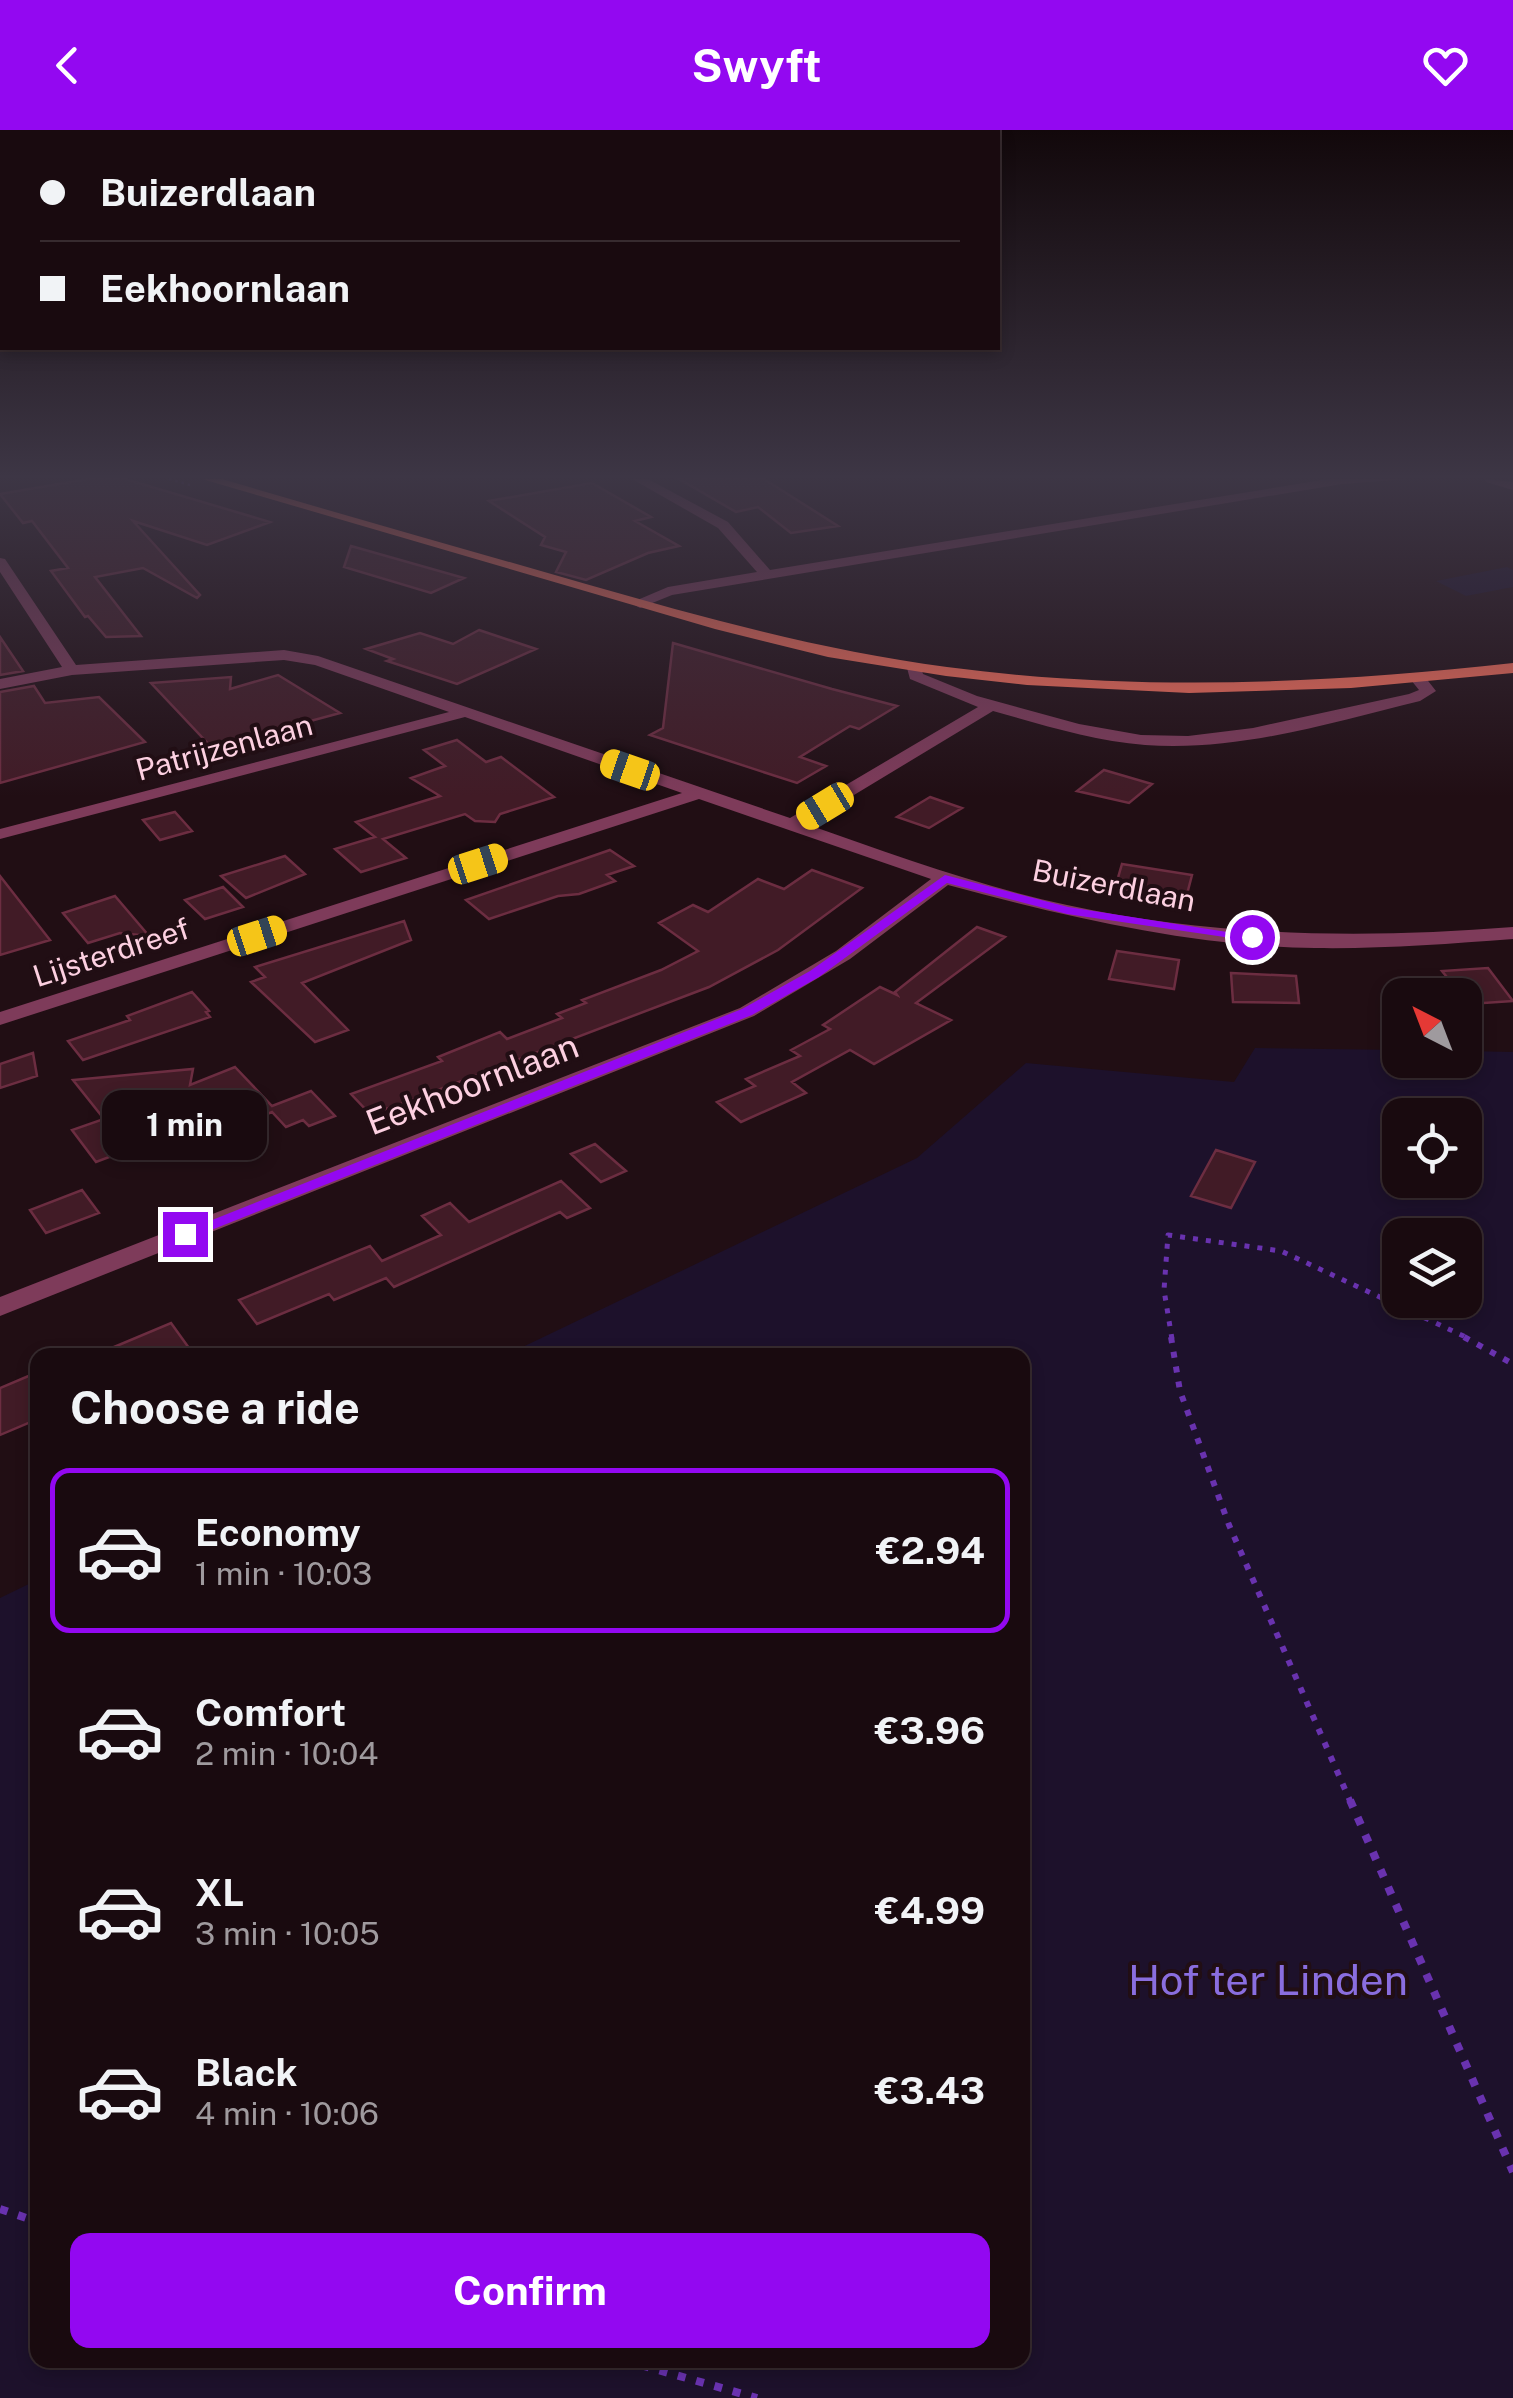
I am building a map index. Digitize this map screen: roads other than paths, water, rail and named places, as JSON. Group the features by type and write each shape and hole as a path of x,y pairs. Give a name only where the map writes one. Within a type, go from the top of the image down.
{"main road":[{"path":"574,585 781,642 916,668 1088,686 1236,690 1419,680 1513,668"}],"street":[{"path":"13,585 72,670"},
{"path":"640,604 668,591 706,585"},
{"name":"Buizerdlaan","path":"0,684 72,670 284,655 318,661 945,878 1067,910 1222,935 1312,942 1427,940 1513,933"},
{"path":"916,668 914,676 941,690 990,706 1158,742 1216,738 1425,695 1428,691 1419,680"},
{"path":"792,826 990,706"},
{"name":"Patrijzenlaan","path":"0,834 462,713"},
{"name":"Lijsterdreef","path":"0,1020 698,793"},
{"name":"Eekhoornlaan","path":"0,1307 747,1012 829,964 945,878"}],"park label":[{"name":"Hof ter Linden","path":"1268,1979"}]}
